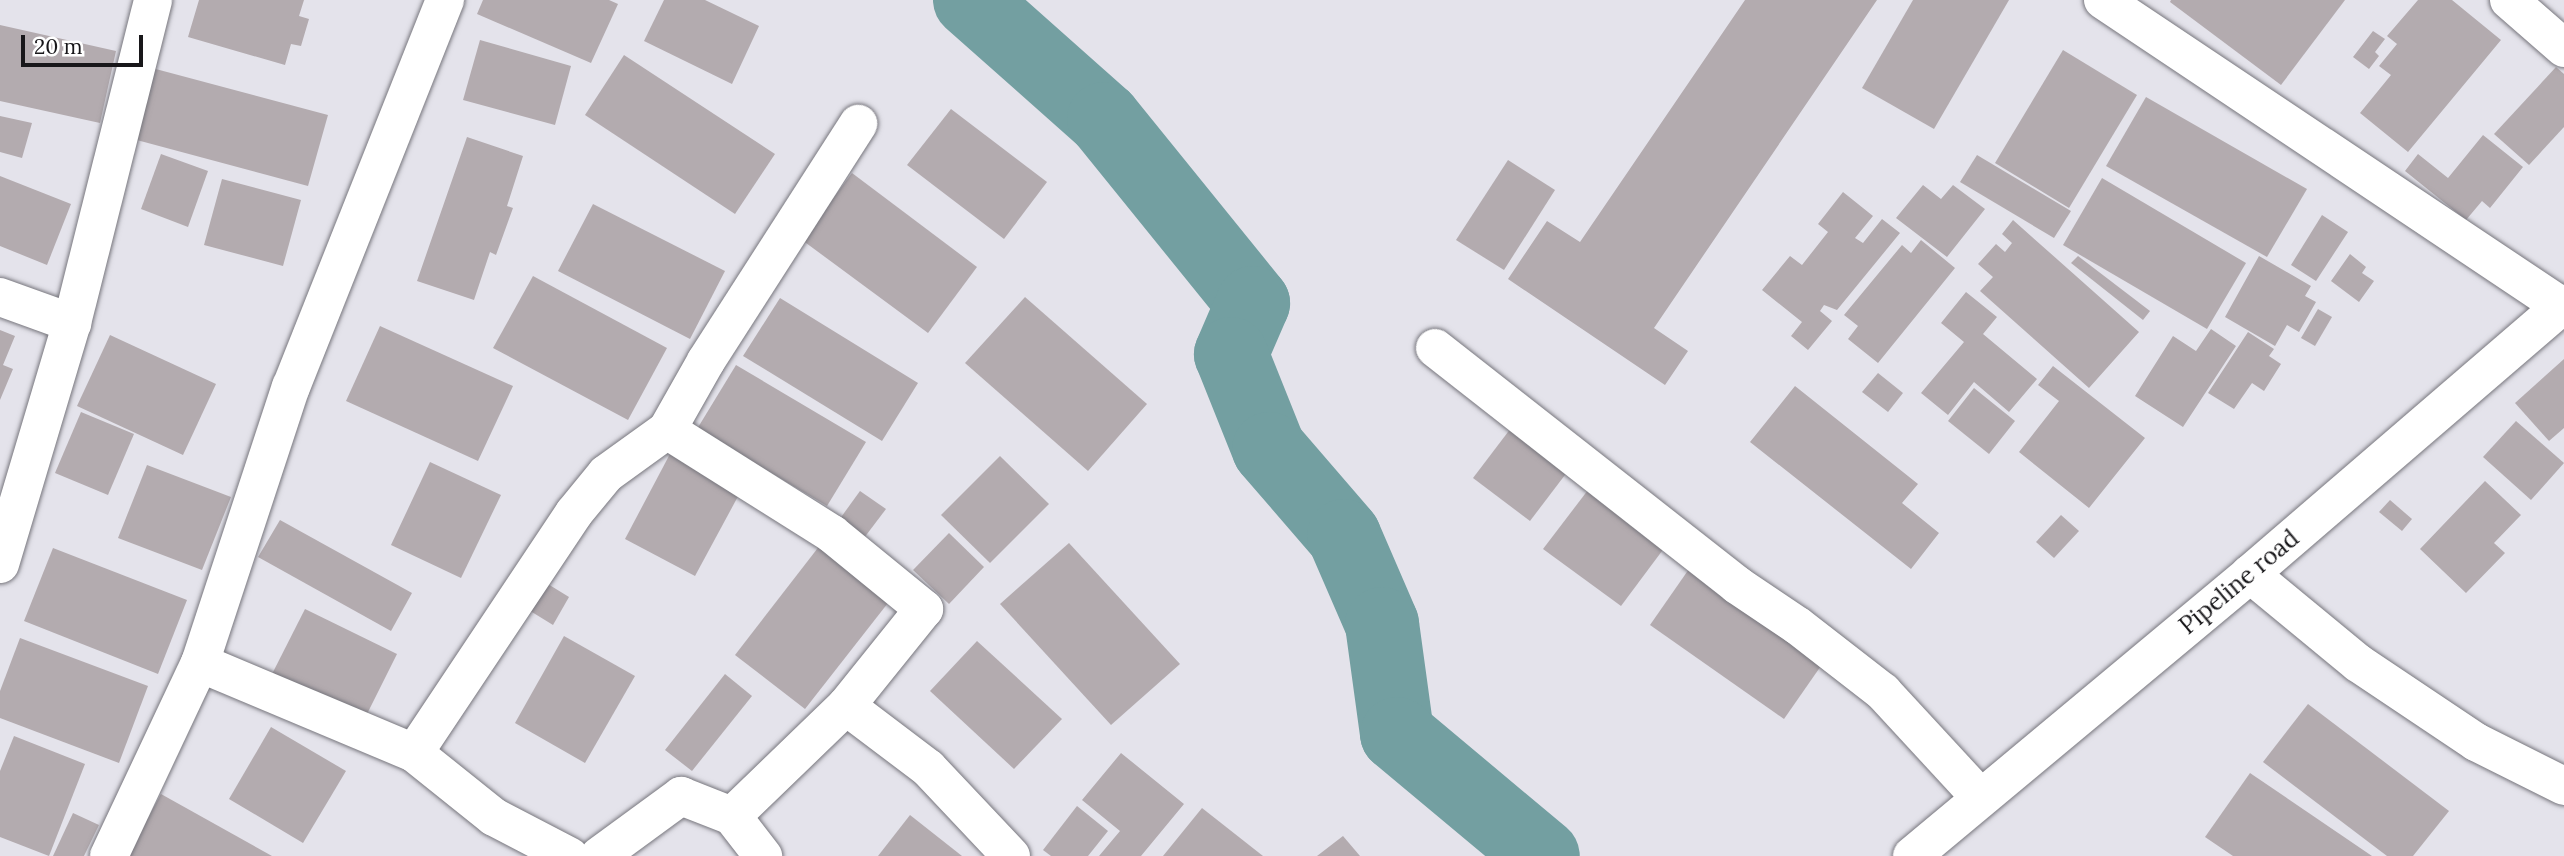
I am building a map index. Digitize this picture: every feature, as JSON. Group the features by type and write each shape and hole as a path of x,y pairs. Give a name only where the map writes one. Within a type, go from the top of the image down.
{"street":[{"path":"0,564 72,323 153,0"},
{"path":"108,856 200,663 291,387 445,0"},
{"path":"2103,0 2563,305"},
{"path":"2509,0 2564,48"},
{"path":"414,753 574,513 606,474 667,430 706,361 858,124"},
{"path":"0,297 72,323"},
{"name":"Pipeline road","path":"1912,856 2250,574 2563,305"},
{"path":"1435,348 1737,585 1883,692 1980,797"},
{"path":"667,430 832,534 924,608 846,706 732,816"},
{"path":"2250,574 2369,670 2476,742 2564,786"},
{"path":"200,663 414,753 494,817 569,856"},
{"path":"846,706 928,768 1011,856"},
{"path":"599,856 681,796 732,816 763,856"}],"building":[{"path":"199,0 304,0 299,16 309,19 301,46 291,44 285,65 188,37"},
{"path":"483,0 609,0 618,4 591,63 477,14"},
{"path":"664,0 705,0 759,26 732,84 644,41"},
{"path":"1745,0 1877,0 1654,328 1688,351 1665,385 1508,279 1547,221 1580,242"},
{"path":"1913,0 2009,0 1934,129 1862,88"},
{"path":"2345,0 2281,85 2170,2"},
{"path":"2418,0 2452,0 2501,40 2408,152 2360,113 2391,75 2379,66 2397,44 2387,36"},
{"path":"0,25 116,51 100,123 0,101"},
{"path":"2373,31 2385,39 2375,52 2379,56 2369,69 2353,57"},
{"path":"480,40 571,66 555,125 463,100"},
{"path":"2063,50 2137,95 2069,208 1995,163"},
{"path":"624,55 775,154 735,214 585,115"},
{"path":"2556,67 2564,74 2564,127 2529,165 2494,134"},
{"path":"152,68 328,115 308,186 133,139"},
{"path":"2146,97 2307,189 2267,257 2106,166"},
{"path":"951,109 1047,182 1004,239 907,165"},
{"path":"0,116 32,123 22,158 0,152"},
{"path":"2483,135 2523,167 2490,208 2482,201 2466,220 2405,171 2418,154 2448,178"},
{"path":"467,137 523,156 507,206 513,208 496,255 490,252 474,300 417,281"},
{"path":"161,154 208,171 188,227 141,209"},
{"path":"1977,155 2071,211 2054,238 1960,182"},
{"path":"1508,160 1555,190 1504,270 1456,240"},
{"path":"852,173 977,267 928,333 802,240"},
{"path":"0,176 71,204 47,265 0,246"},
{"path":"2102,178 2246,263 2207,329 2063,245"},
{"path":"222,179 301,200 283,266 204,245"},
{"path":"1923,185 1941,199 1953,185 1985,209 1947,257 1896,218"},
{"path":"1843,192 1873,216 1855,238 1863,243 1882,219 1900,233 1837,310 1824,305 1820,311 1832,321 1808,350 1791,336 1802,322 1762,290 1790,256 1802,265 1828,232 1818,224"},
{"path":"593,204 725,271 690,339 558,271"},
{"path":"2322,215 2348,232 2316,281 2291,265"},
{"path":"2013,220 2139,332 2089,388 1980,291 1993,277 1978,264 1996,244 2005,252 2012,243 2002,234"},
{"path":"1921,240 1955,268 1878,363 1848,339 1858,326 1844,315 1902,245 1911,253"},
{"path":"2350,254 2366,267 2362,273 2374,281 2359,302 2331,281"},
{"path":"2078,256 2150,311 2143,320 2071,263"},
{"path":"2259,256 2311,286 2305,296 2316,302 2299,332 2287,325 2275,346 2225,317"},
{"path":"533,276 667,348 628,420 493,348"},
{"path":"1966,292 1997,317 1983,334 2037,379 2009,412 1974,382 1948,415 1921,393 1964,342 1941,323"},
{"path":"1025,297 1147,404 1088,471 965,363"},
{"path":"780,298 918,383 882,441 743,356"},
{"path":"2318,309 2332,317 2315,346 2301,338"},
{"path":"380,326 513,386 478,461 346,401"},
{"path":"2211,329 2236,346 2183,427 2135,396 2173,336 2196,351"},
{"path":"0,330 15,336 3,365 13,369 0,400"},
{"path":"2248,332 2274,349 2269,356 2281,364 2264,391 2252,383 2234,409 2208,393"},
{"path":"110,335 216,384 183,455 77,406"},
{"path":"2564,359 2564,428 2549,441 2515,403"},
{"path":"736,365 866,442 827,506 697,429"},
{"path":"2053,366 2145,438 2089,508 2019,452 2059,401 2038,385"},
{"path":"1878,373 1903,393 1888,412 1862,392"},
{"path":"1795,386 1918,484 1902,503 1939,533 1911,569 1750,442"},
{"path":"1974,388 2015,421 1989,454 1948,421"},
{"path":"81,412 134,434 108,495 55,473"},
{"path":"2516,421 2564,463 2531,500 2483,457"},
{"path":"1511,428 1568,471 1530,521 1473,478"},
{"path":"671,452 742,489 695,576 625,539"},
{"path":"1000,456 1049,504 990,563 941,515"},
{"path":"430,462 501,495 461,578 391,545"},
{"path":"147,465 231,497 202,570 118,538"},
{"path":"2485,481 2521,515 2494,543 2505,553 2466,593 2420,549"},
{"path":"1588,490 1665,547 1621,606 1543,549"},
{"path":"860,491 886,509 864,538 839,520"},
{"path":"2390,500 2412,519 2402,531 2379,512"},
{"path":"2061,515 2079,531 2054,558 2036,542"},
{"path":"280,520 412,593 391,631 258,557"},
{"path":"949,533 984,567 949,604 913,570"},
{"path":"824,540 895,594 805,709 735,655"},
{"path":"1069,543 1180,664 1111,725 1000,604"},
{"path":"53,548 187,600 158,674 24,621"},
{"path":"1689,569 1823,663 1784,719 1650,625"},
{"path":"543,581 569,597 553,625 527,609"},
{"path":"305,609 397,654 362,724 270,678"},
{"path":"564,636 635,676 585,763 515,723"},
{"path":"20,638 148,686 119,763 0,718 0,691"},
{"path":"977,641 1062,719 1014,769 930,691"},
{"path":"725,674 752,696 692,771 665,750"},
{"path":"2308,704 2449,811 2413,856 2387,856 2263,762"},
{"path":"271,727 346,771 303,843 229,799"},
{"path":"14,736 85,764 49,856 0,837 0,771"},
{"path":"1121,753 1184,804 1141,856 1099,856 1120,831 1082,800"},
{"path":"2250,773 2372,856 2233,856 2205,837"},
{"path":"161,794 272,856 127,856"},
{"path":"1077,806 1108,831 1088,856 1051,856 1043,850"},
{"path":"1202,808 1263,856 1163,856"},
{"path":"73,813 99,825 84,856 53,856"},
{"path":"910,815 962,856 878,856"},
{"path":"1343,836 1360,856 1317,856"}],"waterway":[{"path":"970,0 1104,119 1253,303 1231,354 1269,449 1344,536 1382,624 1397,734 1543,856"}]}
